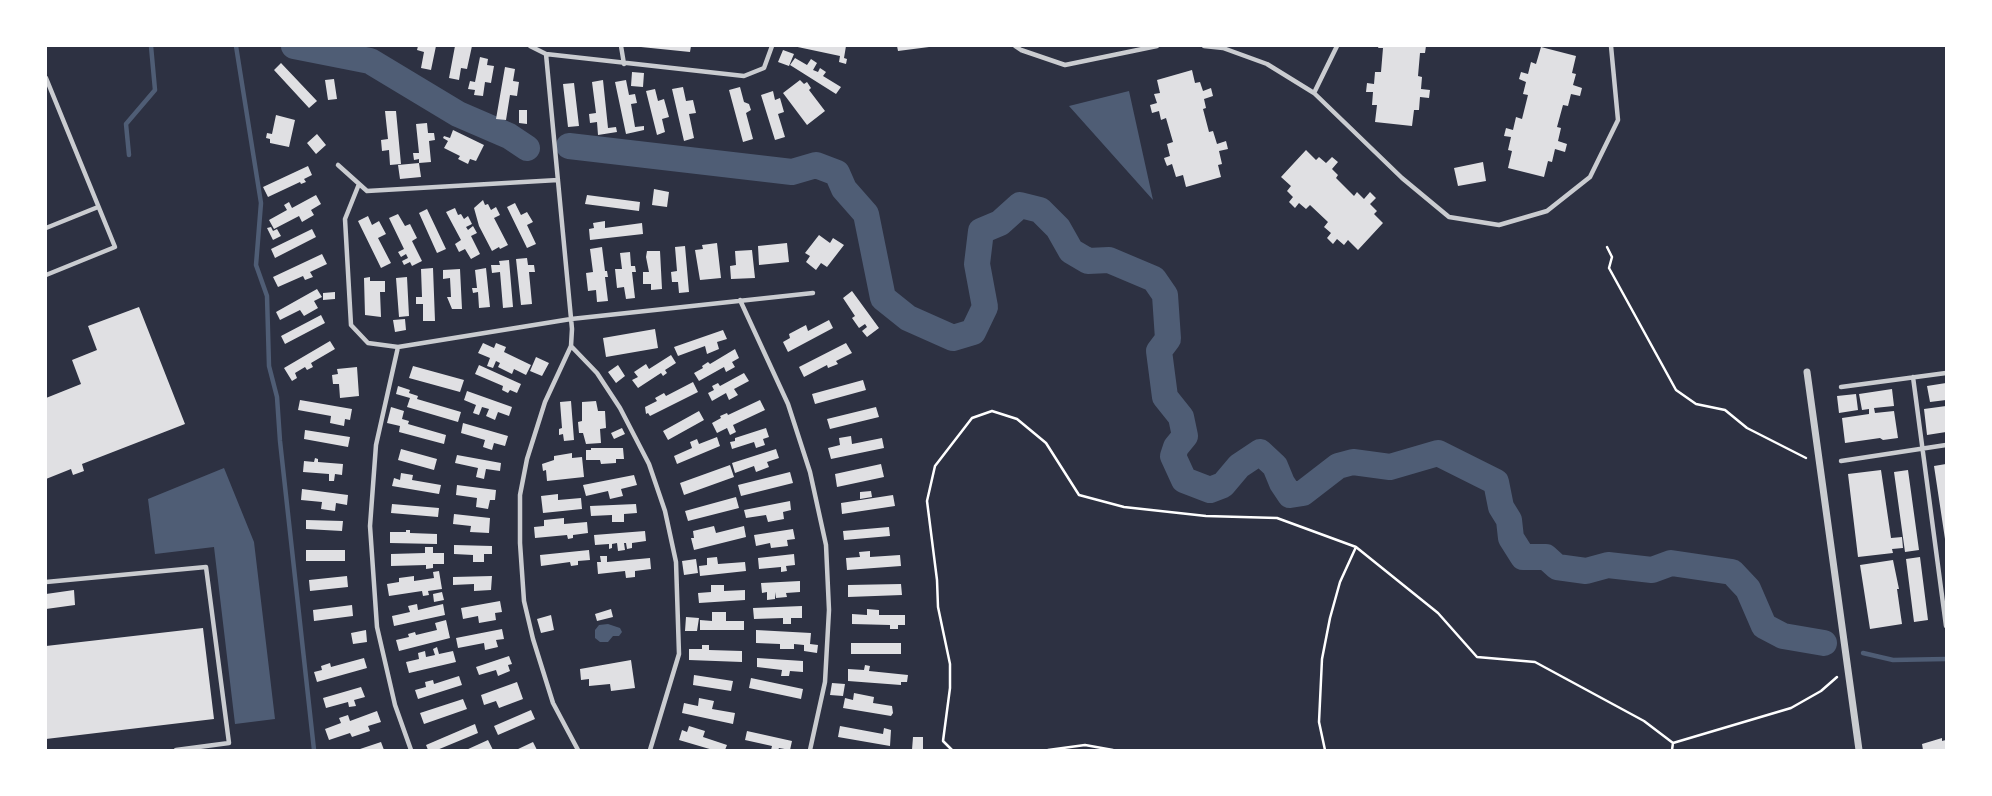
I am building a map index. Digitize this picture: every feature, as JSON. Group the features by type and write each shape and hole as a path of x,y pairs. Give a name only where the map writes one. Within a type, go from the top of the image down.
{"street":[{"path":"1807,372 1859,751"}],"lane":[{"path":"530,46 546,54 744,76 764,68 772,46"},
{"path":"621,46 624,64"},
{"path":"1015,46 1065,65 1157,46"},
{"path":"1204,46 1223,48 1268,64 1314,93 1402,178 1449,217 1499,225 1547,211 1590,177 1618,120 1611,46"},
{"path":"1314,93 1338,46"},
{"path":"546,54 571,319 571,345 545,402 527,459 520,495 520,542 524,601 533,639 553,703 578,751"},
{"path":"46,78 115,247 46,275"},
{"path":"338,165 367,191 558,180"},
{"path":"359,184 345,219 351,325 368,343 398,347 571,319 813,293"},
{"path":"46,228 98,207"},
{"path":"740,300 788,404 810,472 825,545 829,610 825,682 810,751"},
{"path":"571,345 597,373 649,464 665,510 676,562 679,654 650,751"},
{"path":"398,347 376,445 370,526 377,627 395,705 411,751"},
{"path":"1841,387 1947,373"},
{"path":"1913,377 1947,625"},
{"path":"1841,461 1947,446"},
{"path":"46,582 206,567 229,743 176,751"}],"path":[{"path":"1607,247 1612,257 1609,268 1676,390 1696,404 1725,410 1761,437 1819,463"},
{"path":"952,751 943,741 950,688 950,664 939,607 927,501 935,466 972,418 992,411 1017,419 1046,443 1079,495 1124,508 1277,519 1356,547 1438,613 1477,657 1535,662 1644,721 1673,743"},
{"path":"1325,751 1319,722 1322,659 1340,582 1356,547"},
{"path":"1673,743 1791,708 1821,691 1847,668"},
{"path":"1672,751 1673,743"},
{"path":"1048,751 1085,745 1113,751"}],"water":[{"path":"1129,91 1153,200 1069,106"},
{"path":"224,468 254,542 275,719 235,724 214,547 155,554 148,499"},
{"path":"608,624 620,628 622,632 608,642 600,642 595,638 595,630 599,625"}],"building":[{"path":"418,46 436,46 431,70 421,68 424,52 417,50"},
{"path":"455,46 472,46 467,69 461,68 459,80 449,78"},
{"path":"641,46 691,46 690,52"},
{"path":"793,46 846,46 846,64 839,62 840,56"},
{"path":"897,46 929,46 929,47 898,51"},
{"path":"1426,46 1425,53 1420,53 1418,76 1422,77 1421,89 1430,90 1429,98 1420,97 1419,110 1414,110 1412,126 1375,122 1377,105 1372,105 1373,92 1366,92 1367,83 1374,84 1375,72 1381,72 1383,48 1378,48"},
{"path":"1541,47 1576,56 1572,73 1576,74 1573,85 1582,88 1580,96 1571,94 1568,106 1563,105 1557,127 1561,128 1558,141 1567,144 1565,152 1555,149 1552,162 1548,161 1544,177 1508,168 1512,151 1508,150 1511,137 1504,136 1506,128 1513,130 1516,117 1522,119 1528,95 1523,94 1526,82 1519,79 1521,72 1528,74 1531,62 1536,64"},
{"path":"783,50 794,54 789,66 778,62"},
{"path":"480,57 488,59 487,65 494,66 491,83 485,82 483,96 474,95 475,90 468,89 470,81 475,82"},
{"path":"795,58 807,65 811,59 817,63 813,70 818,72 820,68 826,72 823,76 841,87 836,94 790,65"},
{"path":"281,63 317,101 309,108 274,70"},
{"path":"505,67 515,69 513,81 519,82 517,96 510,95 506,120 496,119"},
{"path":"1192,70 1195,83 1200,82 1203,91 1211,88 1213,96 1204,99 1206,108 1203,109 1209,132 1213,131 1217,144 1226,141 1228,149 1219,151 1221,177 1186,187 1183,175 1176,177 1172,164 1167,166 1164,158 1170,156 1167,144 1173,142 1166,118 1161,120 1159,111 1152,113 1150,105 1157,103 1154,94 1160,93 1157,80"},
{"path":"632,72 644,73 643,87 631,86"},
{"path":"334,79 337,99 328,100 325,80"},
{"path":"603,80 608,128 616,127 617,132 598,135 597,122 590,123 589,114 596,113 592,82"},
{"path":"626,80 629,95 635,94 637,103 631,104 635,127 644,126 644,130 626,134 615,82"},
{"path":"800,80 804,84 807,82 811,88 809,90 825,111 807,125 783,93"},
{"path":"574,83 579,126 568,127 563,84"},
{"path":"683,87 686,101 693,100 696,113 689,114 694,138 684,141 672,89"},
{"path":"740,87 744,102 749,104 751,110 746,113 753,139 743,142 729,90"},
{"path":"655,89 658,101 664,99 669,117 662,119 665,132 657,135 646,91"},
{"path":"773,91 775,100 780,98 784,112 778,114 785,137 775,140 761,95"},
{"path":"519,110 527,110 527,124 519,123"},
{"path":"385,111 396,111 401,164 390,165 389,150 382,151 381,140 388,139"},
{"path":"276,115 295,120 289,147 270,143 270,139 266,138 267,133 272,134"},
{"path":"427,123 428,133 434,133 435,140 429,141 431,162 419,163 419,159 414,160 413,153 419,153 416,124"},
{"path":"453,130 484,145 476,161 470,159 468,164 458,159 460,156 444,148 448,141 444,136 450,138"},
{"path":"317,134 326,145 316,154 307,143"},
{"path":"1306,150 1316,160 1319,157 1326,163 1332,157 1338,162 1332,169 1338,175 1336,178 1354,196 1357,192 1364,199 1370,192 1376,198 1370,204 1377,211 1374,214 1383,223 1358,250 1348,240 1344,245 1337,239 1333,244 1327,238 1331,233 1324,227 1328,222 1310,205 1306,209 1299,203 1295,208 1289,202 1293,197 1287,191 1291,186 1281,177"},
{"path":"1483,162 1486,181 1458,186 1454,168"},
{"path":"419,163 421,177 400,179 398,165"},
{"path":"308,166 312,175 304,179 306,182 300,182 268,197 263,187"},
{"path":"654,189 669,192 667,207 652,205"},
{"path":"316,195 321,204 311,210 314,215 302,222 299,216 274,229 269,220 287,210 284,205 289,202 292,208"},
{"path":"587,195 640,202 639,211 585,204"},
{"path":"483,200 491,210 496,207 500,215 494,218 508,245 500,249 499,247 492,251 479,226 474,208"},
{"path":"515,203 521,215 527,212 533,222 527,225 536,244 527,248 507,207"},
{"path":"455,208 458,215 461,214 464,219 468,216 472,224 466,227 468,230 473,226 477,233 471,236 480,254 471,259 465,249 459,252 455,244 461,240 446,212"},
{"path":"427,209 446,249 437,253 419,213"},
{"path":"398,214 405,226 410,224 417,238 412,241 422,261 412,266 410,262 404,265 402,261 408,258 406,254 401,257 398,252 404,249 389,218"},
{"path":"368,216 372,225 379,221 386,234 378,238 391,263 381,268 358,221"},
{"path":"605,221 605,228 642,223 643,234 590,240 589,229 594,228 593,223"},
{"path":"271,227 273,231 277,229 281,236 273,240 267,228"},
{"path":"312,229 316,237 275,258 271,249"},
{"path":"819,235 830,243 833,238 844,245 827,267 821,263 816,270 806,262 810,256 805,253"},
{"path":"717,243 721,278 700,280 695,250 703,249 702,245"},
{"path":"787,243 789,262 759,265 758,246"},
{"path":"685,246 689,292 679,293 678,282 672,282 671,272 677,271 675,247"},
{"path":"602,247 608,277 605,277 608,301 597,302 596,290 588,291 586,273 593,272 590,249"},
{"path":"752,250 755,278 731,279 730,266 736,265 735,251"},
{"path":"647,251 660,251 662,289 651,290 651,284 643,284 643,272 649,272"},
{"path":"630,252 631,266 635,266 636,272 632,272 635,298 626,299 624,287 617,288 615,269 622,269 620,253"},
{"path":"322,254 327,264 310,272 313,277 305,280 303,276 278,287 273,277"},
{"path":"527,258 528,265 534,265 535,272 529,272 532,304 521,305 516,259"},
{"path":"509,260 513,307 503,308 500,272 492,273 491,265 500,265 499,261"},
{"path":"433,268 435,321 423,321 423,304 416,304 416,297 422,297 421,269"},
{"path":"486,268 490,307 479,308 478,292 473,293 472,288 477,288 475,270"},
{"path":"460,269 462,309 452,309 447,297 451,297 450,278 443,279 443,270"},
{"path":"370,277 370,281 385,281 385,292 380,292 381,317 365,315 364,278"},
{"path":"407,277 409,316 399,317 396,278"},
{"path":"317,289 322,297 314,301 318,308 304,316 300,310 280,320 276,312"},
{"path":"852,291 879,328 867,337 862,331 867,327 865,324 859,328 852,318 855,316 843,298"},
{"path":"335,292 335,299 323,300 323,293"},
{"path":"139,307 185,424 82,464 84,471 73,475 71,469 46,479 46,398 81,384 72,360 97,350 88,326"},
{"path":"321,315 325,323 285,344 281,336"},
{"path":"405,319 406,330 395,332 393,320"},
{"path":"829,320 833,328 788,352 783,342 790,338 789,334 806,325 808,331"},
{"path":"655,329 658,348 606,357 603,338"},
{"path":"723,330 727,339 717,342 719,349 707,354 705,346 678,356 674,347"},
{"path":"330,341 335,349 311,363 313,367 307,370 305,367 295,373 297,378 292,381 284,368"},
{"path":"483,343 494,348 496,343 506,347 504,352 531,365 526,375 514,369 512,374 498,367 500,363 496,361 493,368 487,366 490,358 478,353"},
{"path":"846,343 852,353 836,361 838,364 828,368 827,365 804,377 799,367"},
{"path":"735,349 739,358 732,362 735,367 726,372 724,367 699,381 694,373 708,362 710,364"},
{"path":"671,355 676,363 665,370 667,373 663,376 661,373 638,388 632,380 638,377 634,372 646,364 649,369"},
{"path":"536,357 549,363 542,376 530,371"},
{"path":"479,365 521,384 517,393 510,390 508,393 502,390 503,386 475,374"},
{"path":"618,365 625,376 616,383 608,372"},
{"path":"413,366 464,380 460,392 409,378"},
{"path":"357,367 359,396 340,398 339,384 333,384 332,375 338,374 337,369"},
{"path":"744,373 749,381 734,389 738,395 729,400 726,393 712,401 708,393 714,390 712,386 718,383 720,386"},
{"path":"863,380 866,390 815,404 812,394"},
{"path":"693,382 698,392 650,416 646,414 645,407 657,401 655,398 664,393 666,396"},
{"path":"1946,383 1946,400 1930,402 1927,386"},
{"path":"398,386 410,390 409,393 418,396 417,399 461,412 458,422 407,407 410,398 396,394"},
{"path":"1892,389 1894,406 1874,408 1875,413 1894,411 1898,438 1845,443 1842,418 1869,414 1869,409 1862,410 1859,394"},
{"path":"467,391 512,407 509,416 498,412 495,420 486,416 489,409 482,407 479,415 473,413 476,405 464,400"},
{"path":"1856,394 1858,410 1839,413 1837,396"},
{"path":"300,400 352,409 350,420 345,419 344,426 330,423 331,416 298,410"},
{"path":"760,400 765,410 733,425 736,432 730,435 727,428 717,433 712,423 721,418 720,416"},
{"path":"571,401 574,440 564,441 563,434 559,435 559,429 562,428 560,402"},
{"path":"596,401 598,411 605,411 606,428 600,429 601,443 586,444 583,433 579,433 582,402"},
{"path":"1946,406 1946,432 1927,435 1924,409"},
{"path":"391,407 404,411 402,419 409,421 408,424 446,435 444,444 399,432 400,426 387,423"},
{"path":"876,407 879,417 830,429 827,419"},
{"path":"699,411 704,420 668,440 663,431"},
{"path":"463,423 508,436 505,446 494,443 492,450 483,447 485,440 461,433"},
{"path":"622,428 625,434 614,439 611,433"},
{"path":"766,428 769,437 763,439 765,445 756,448 754,442 732,449 730,442 735,441 735,438"},
{"path":"305,430 350,437 348,447 304,439"},
{"path":"851,436 852,444 882,438 884,448 831,459 828,448 840,445 839,438"},
{"path":"717,437 720,446 677,464 674,456 692,448 690,442 697,439 699,444"},
{"path":"623,448 624,459 616,459 616,463 601,464 600,460 586,460 586,450"},
{"path":"401,449 437,459 434,470 398,460"},
{"path":"776,449 779,458 767,462 769,467 756,472 754,466 735,473 732,463"},
{"path":"572,453 572,458 582,457 584,477 547,481 546,470 543,471 542,464 554,460 554,456"},
{"path":"457,455 501,463 500,471 486,469 484,479 476,477 478,468 455,463"},
{"path":"315,458 318,462 343,464 342,475 335,474 334,481 329,481 329,474 303,472 304,461 314,462"},
{"path":"881,464 884,477 837,487 835,474"},
{"path":"1946,464 1946,539 1945,539 1934,466"},
{"path":"730,465 734,477 684,495 680,483"},
{"path":"1881,470 1891,538 1902,537 1903,548 1892,549 1893,553 1858,557 1848,474"},
{"path":"1908,470 1919,550 1905,552 1894,472"},
{"path":"790,472 793,483 741,496 738,485"},
{"path":"401,473 413,475 412,480 441,485 439,494 392,486 394,478 400,480"},
{"path":"634,475 637,485 621,489 623,496 610,499 608,491 586,496 583,485"},
{"path":"457,485 496,490 495,500 490,500 488,509 476,507 477,498 456,495"},
{"path":"302,489 348,495 347,505 336,503 335,511 321,509 322,502 301,500"},
{"path":"871,491 872,497 860,499 860,492"},
{"path":"558,494 558,500 581,498 582,509 543,513 541,496"},
{"path":"893,495 895,506 842,514 841,503"},
{"path":"736,497 739,508 688,521 685,511"},
{"path":"790,501 791,510 783,512 784,519 768,522 766,515 746,518 744,510"},
{"path":"392,504 439,508 438,517 391,513"},
{"path":"636,504 637,513 624,514 624,522 612,522 612,515 591,516 590,506"},
{"path":"454,514 490,518 489,533 470,532 471,526 453,524"},
{"path":"564,518 564,524 587,522 588,533 573,535 573,538 568,539 567,535 535,538 534,527 544,526 544,520"},
{"path":"306,520 343,521 342,531 306,529"},
{"path":"714,526 716,533 744,526 746,537 694,550 691,538 694,538 693,531"},
{"path":"889,527 890,536 844,540 843,531"},
{"path":"793,529 795,539 787,540 788,546 771,548 770,543 756,546 754,535"},
{"path":"410,530 410,533 437,534 437,544 390,543 390,532"},
{"path":"645,531 646,541 632,543 632,548 627,549 624,543 625,550 618,551 617,543 612,544 609,549 609,544 595,545 594,535"},
{"path":"454,545 492,546 492,554 484,554 484,562 473,562 473,555 454,554"},
{"path":"425,547 433,547 433,553 444,553 444,564 433,564 433,568 426,569 426,565 391,566 391,554 425,553"},
{"path":"306,550 345,550 345,561 306,561"},
{"path":"589,550 590,560 578,561 578,565 571,566 570,562 541,566 540,555"},
{"path":"870,551 870,557 900,555 901,566 847,570 846,558 860,557 859,552"},
{"path":"794,554 795,565 786,566 787,571 781,572 781,567 759,569 758,558"},
{"path":"600,556 607,556 607,562 650,558 651,569 635,571 635,577 626,578 625,571 598,574 597,562 601,562"},
{"path":"717,557 718,564 745,562 746,571 700,576 699,566 707,565 707,558"},
{"path":"1920,557 1928,620 1914,622 1906,559"},
{"path":"696,559 698,573 684,575 682,561"},
{"path":"1893,560 1902,624 1870,629 1860,565"},
{"path":"439,571 442,589 428,591 429,595 423,596 422,591 389,596 387,584 399,582 399,578 414,576 414,581 434,578 433,572"},
{"path":"347,576 348,587 310,591 309,580"},
{"path":"492,576 491,590 474,591 474,584 453,585 453,577"},
{"path":"800,581 800,592 786,593 787,597 776,598 775,592 775,599 767,600 767,592 762,593 761,583"},
{"path":"901,584 902,595 848,597 848,585"},
{"path":"711,585 724,585 724,591 745,590 745,600 699,603 698,593 711,592"},
{"path":"74,590 75,605 46,609 46,594"},
{"path":"442,592 444,600 434,602 433,594"},
{"path":"500,601 502,612 495,613 496,620 479,623 478,616 463,619 461,608"},
{"path":"417,604 418,610 443,604 445,615 394,626 392,616 410,612 408,606"},
{"path":"352,605 353,616 314,621 313,610"},
{"path":"802,606 802,618 791,618 791,624 783,624 783,618 754,619 753,608"},
{"path":"611,609 613,617 597,621 595,614"},
{"path":"867,609 879,610 879,615 905,615 905,625 890,629 890,625 852,624 852,614 867,615"},
{"path":"712,612 726,612 726,621 744,621 744,630 700,630 700,620 712,621"},
{"path":"551,615 554,630 541,633 537,619"},
{"path":"686,617 699,618 697,631 685,631"},
{"path":"446,620 450,638 399,651 396,640 409,637 408,634 415,632 416,635 437,630 435,623"},
{"path":"203,628 214,719 46,739 46,646"},
{"path":"502,629 504,639 496,640 498,647 485,650 484,643 458,648 456,638"},
{"path":"366,630 367,642 353,644 351,633"},
{"path":"756,630 811,633 810,644 818,645 817,653 804,651 804,645 794,644 794,649 780,649 780,644 756,643"},
{"path":"851,643 901,643 901,654 851,654"},
{"path":"702,645 709,645 709,650 742,651 742,662 689,660 689,649 702,649"},
{"path":"437,647 439,654 453,651 456,662 409,673 406,662 419,659 418,653 425,651 426,657 435,655 433,649"},
{"path":"509,656 512,664 508,665 510,671 498,676 496,670 479,675 476,667"},
{"path":"364,658 367,668 317,682 314,672 322,670 321,666 330,663 331,667"},
{"path":"757,658 803,661 803,672 790,671 789,676 781,676 782,670 757,667"},
{"path":"631,660 635,688 611,691 610,684 589,686 589,679 581,680 580,669"},
{"path":"865,665 870,666 869,671 908,675 907,682 901,682 901,685 848,681 848,669 864,670"},
{"path":"694,675 733,681 731,691 693,685"},
{"path":"459,676 462,685 418,699 415,690 426,687 425,682 433,680 434,684"},
{"path":"751,678 803,689 801,699 749,688"},
{"path":"517,682 523,699 499,708 496,701 484,705 481,695"},
{"path":"832,683 845,684 843,696 830,695"},
{"path":"361,687 365,697 354,700 356,706 349,707 348,702 326,708 323,698"},
{"path":"854,693 874,697 873,703 892,706 893,713 891,716 843,708 845,698 853,700"},
{"path":"699,698 714,701 712,709 735,713 733,724 682,713 684,703 698,706"},
{"path":"463,699 467,709 424,724 420,713"},
{"path":"531,710 535,719 498,735 494,726"},
{"path":"377,711 381,722 368,726 370,731 352,737 350,733 329,740 325,729 341,723 339,718 348,715 350,721"},
{"path":"475,724 478,733 437,750 428,750 426,745"},
{"path":"689,726 705,731 703,737 727,745 725,750 713,750 679,740 682,730 687,732"},
{"path":"840,726 883,734 884,728 891,730 890,746 838,737"},
{"path":"747,731 792,741 790,750 771,750 772,746 745,740"},
{"path":"913,737 923,737 923,750 912,750"},
{"path":"1942,738 1942,741 1946,740 1946,750 1923,750 1922,744"},
{"path":"488,740 493,750 466,750"},
{"path":"381,742 384,750 357,750"},
{"path":"533,742 537,750 516,750"}],"waterway":[{"path":"129,155 126,124 155,90 151,46"},
{"path":"236,46 261,203 256,265 267,296 269,366 277,397 314,750"},
{"path":"294,46 370,61 458,114 509,136 527,148"},
{"path":"569,146 792,172 816,165 837,173 844,189 866,214 883,298 908,318 953,338 973,332 985,307 977,264 981,231 1000,223 1020,205 1040,210 1058,228 1071,251 1088,261 1109,260 1154,279 1165,295 1168,339 1159,351 1165,397 1181,417 1185,436 1173,456 1184,480 1210,490 1223,485 1239,466 1260,452 1275,466 1290,495 1303,493 1338,466 1353,462 1390,467 1438,453 1496,482 1501,507 1509,520 1511,538 1523,557 1546,557 1557,567 1586,571 1608,565 1652,570 1671,563 1732,572 1748,589 1764,626 1783,636 1824,643"},
{"path":"1863,653 1893,660 1946,659"}]}
